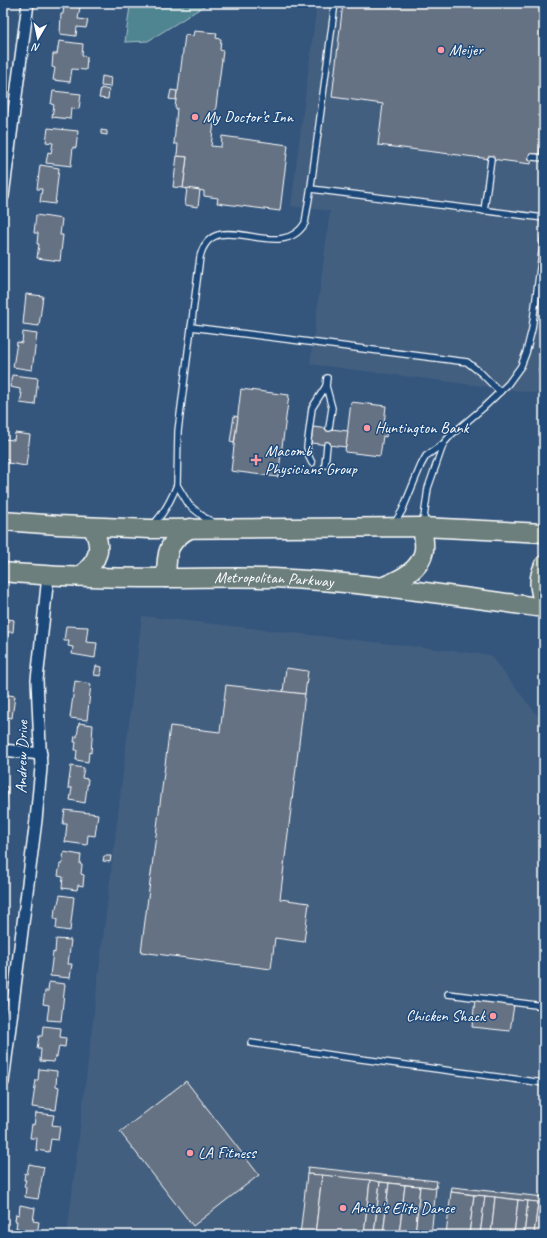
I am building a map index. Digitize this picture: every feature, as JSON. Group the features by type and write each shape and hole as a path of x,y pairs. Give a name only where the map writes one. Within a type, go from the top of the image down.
{"main road":[{"path":"3,521 92,527 422,527 544,532"},
{"path":"80,576 90,568 98,551 97,536 92,527"},
{"path":"384,586 408,574 416,567 422,558 424,549 422,527"},
{"path":"166,578 169,549 180,534 191,528"},
{"path":"544,565 540,574 539,584 544,604"},
{"name":"Metropolitan Parkway","path":"3,572 48,576 275,578 384,586 544,608"}],"street":[{"path":"3,196 28,3"},
{"name":"Andrew Drive","path":"3,1082 36,820 41,768 37,680 48,576"},
{"path":"3,750 41,754"}],"lane":[{"path":"150,528 161,517 177,485 178,431 200,257 203,246 213,235 218,234 280,240 288,238 305,223 311,189 335,3"},
{"path":"532,157 544,158"},
{"path":"484,211 491,159"},
{"path":"311,189 544,218"},
{"path":"392,527 402,511 426,456 443,444 451,435 484,408 512,379 520,366 531,335 544,237"},
{"path":"191,327 467,362 481,373 500,392"},
{"path":"544,364 542,370 544,378"},
{"path":"327,378 326,386 332,408 329,428"},
{"path":"312,463 307,447 312,408 326,386"},
{"path":"422,527 428,488 443,444"},
{"path":"325,465 327,445"},
{"path":"177,485 181,494 193,508 205,518 224,528"},
{"path":"448,994 544,1006"},
{"path":"251,1043 544,1083"}],"shaded area":[{"path":"317,3 544,3 544,394 310,364 330,211 291,206"},
{"path":"142,616 490,655 544,724 544,1235 67,1235"}],"green space":[{"path":"137,3 209,3 148,41 125,42 130,6"}],"building":[{"name":"Meijer","path":"343,3 544,3 544,113 539,154 532,154 531,164 378,145 383,104 332,97"},
{"path":"64,5 80,7 78,19 88,20 86,28 77,27 76,36 60,34 61,14 63,14"},
{"name":"My Doctor’s Inn","path":"194,31 217,33 216,38 221,39 220,50 223,51 211,146 221,147 222,136 288,145 280,211 217,203 218,198 204,196 204,191 183,188 187,157 177,156 178,144 174,144 177,108 175,108 185,35 193,36"},
{"path":"59,41 83,44 82,56 87,57 86,70 72,69 70,82 53,80 55,68 52,67 53,54 57,54"},
{"path":"102,76 111,78 110,87 101,86"},
{"path":"101,88 109,90 108,99 99,98"},
{"path":"171,90 177,91 176,100 169,99"},
{"path":"53,91 81,94 79,109 71,108 70,119 52,117 54,105 51,104"},
{"path":"48,128 78,131 76,148 73,147 71,166 46,163 48,152 51,153 53,143 46,142"},
{"path":"101,130 107,131 107,135 101,134"},
{"path":"177,156 187,157 183,188 173,187"},
{"path":"40,165 59,168 55,204 40,202 42,189 37,189"},
{"path":"187,188 200,190 198,207 185,205"},
{"path":"36,215 62,219 60,235 63,235 60,261 37,258 39,244 37,244 38,233 34,233"},
{"path":"26,294 43,296 39,326 23,324"},
{"path":"23,332 37,334 32,370 13,367 17,342 22,343"},
{"path":"12,375 38,378 35,405 20,403 22,393 20,393 20,389 10,387"},
{"name":"Macomb Physicians Group","path":"241,389 289,395 278,477 231,471"},
{"name":"Huntington Bank","path":"351,402 386,406 384,424 387,425 386,437 383,436 380,456 345,452"},
{"path":"234,416 238,417 234,443 230,442"},
{"path":"313,427 348,431 346,447 311,443"},
{"path":"15,433 30,435 26,466 8,463 8,460 3,459 4,439 14,440"},
{"path":"3,618 14,620 13,632 8,632 7,645 3,644"},
{"path":"66,626 88,627 86,642 97,643 95,658 72,654 73,647 68,646 69,641 64,641"},
{"path":"96,666 102,667 101,676 94,675"},
{"path":"286,668 308,671 305,694 283,692"},
{"path":"75,681 91,684 87,720 70,718"},
{"path":"226,685 305,694 280,899 309,903 304,942 275,938 271,969 141,952 170,726 220,732"},
{"path":"3,694 15,696 12,718 6,717 5,722 3,722"},
{"path":"79,723 93,725 91,753 89,752 88,762 76,760 77,750 75,750 76,742 74,742 75,736 77,737"},
{"path":"71,766 84,768 82,778 88,779 85,803 70,800 72,788 68,788"},
{"path":"3,786 8,787 6,803 3,802"},
{"path":"65,810 98,814 95,836 88,835 87,845 65,842 67,824 63,824"},
{"path":"64,852 81,855 81,874 84,875 83,886 78,885 77,890 62,888 63,877 58,876"},
{"path":"104,856 111,856 110,862 103,861"},
{"path":"60,895 74,897 70,931 56,929 57,919 54,919 55,908 57,908"},
{"path":"56,939 71,940 68,964 72,964 70,978 50,976 53,952 55,953"},
{"path":"49,982 65,984 61,1021 47,1020 49,1005 43,1004 45,991 48,991"},
{"name":"Chicken Shack","path":"475,1000 514,1005 510,1031 472,1027"},
{"path":"43,1026 61,1028 60,1037 66,1038 65,1047 59,1046 57,1057 55,1057 54,1062 40,1061 41,1049 37,1049 39,1036 42,1036"},
{"path":"39,1069 57,1071 56,1086 59,1087 56,1110 32,1107"},
{"name":"LA Fitness","path":"186,1081 259,1175 193,1226 120,1132"},
{"path":"36,1113 54,1115 52,1125 60,1126 58,1140 51,1139 49,1152 36,1150 37,1138 30,1138 32,1124 34,1125"},
{"path":"29,1164 44,1167 38,1199 25,1197 26,1187 24,1186 26,1180 24,1180"},
{"path":"308,1167 437,1181 436,1188 307,1174"},
{"path":"307,1174 322,1175 315,1235 300,1235"},
{"name":"Anita's Elite Dance","path":"322,1175 370,1180 364,1235 315,1235"},
{"path":"370,1180 380,1182 374,1235 364,1235"},
{"path":"380,1182 389,1183 383,1235 374,1235"},
{"path":"389,1183 405,1185 399,1235 383,1235"},
{"path":"405,1185 420,1186 415,1235 399,1235"},
{"path":"420,1186 436,1188 431,1235 415,1235"},
{"path":"452,1187 544,1197 544,1203 451,1192"},
{"path":"451,1192 474,1195 469,1235 446,1235"},
{"path":"474,1195 485,1196 480,1235 469,1235"},
{"path":"485,1196 495,1197 491,1235 480,1235"},
{"path":"495,1197 518,1200 514,1235 491,1235"},
{"path":"518,1200 528,1201 524,1235 514,1235"},
{"path":"528,1201 538,1202 534,1235 524,1235"},
{"path":"538,1202 544,1203 544,1235 534,1235"},
{"path":"20,1205 35,1208 33,1221 39,1222 37,1234 31,1232 30,1235 17,1235 17,1221 15,1221 16,1214 19,1215"}],"place":[{"name":"Meijer","path":"441,50"},
{"name":"My Doctor’s Inn","path":"195,117"},
{"name":"Huntington Bank","path":"367,428"},
{"name":"Macomb Physicians Group","path":"256,460"},
{"name":"Chicken Shack","path":"493,1016"},
{"name":"LA Fitness","path":"190,1153"},
{"name":"Anita's Elite Dance","path":"343,1208"}]}
